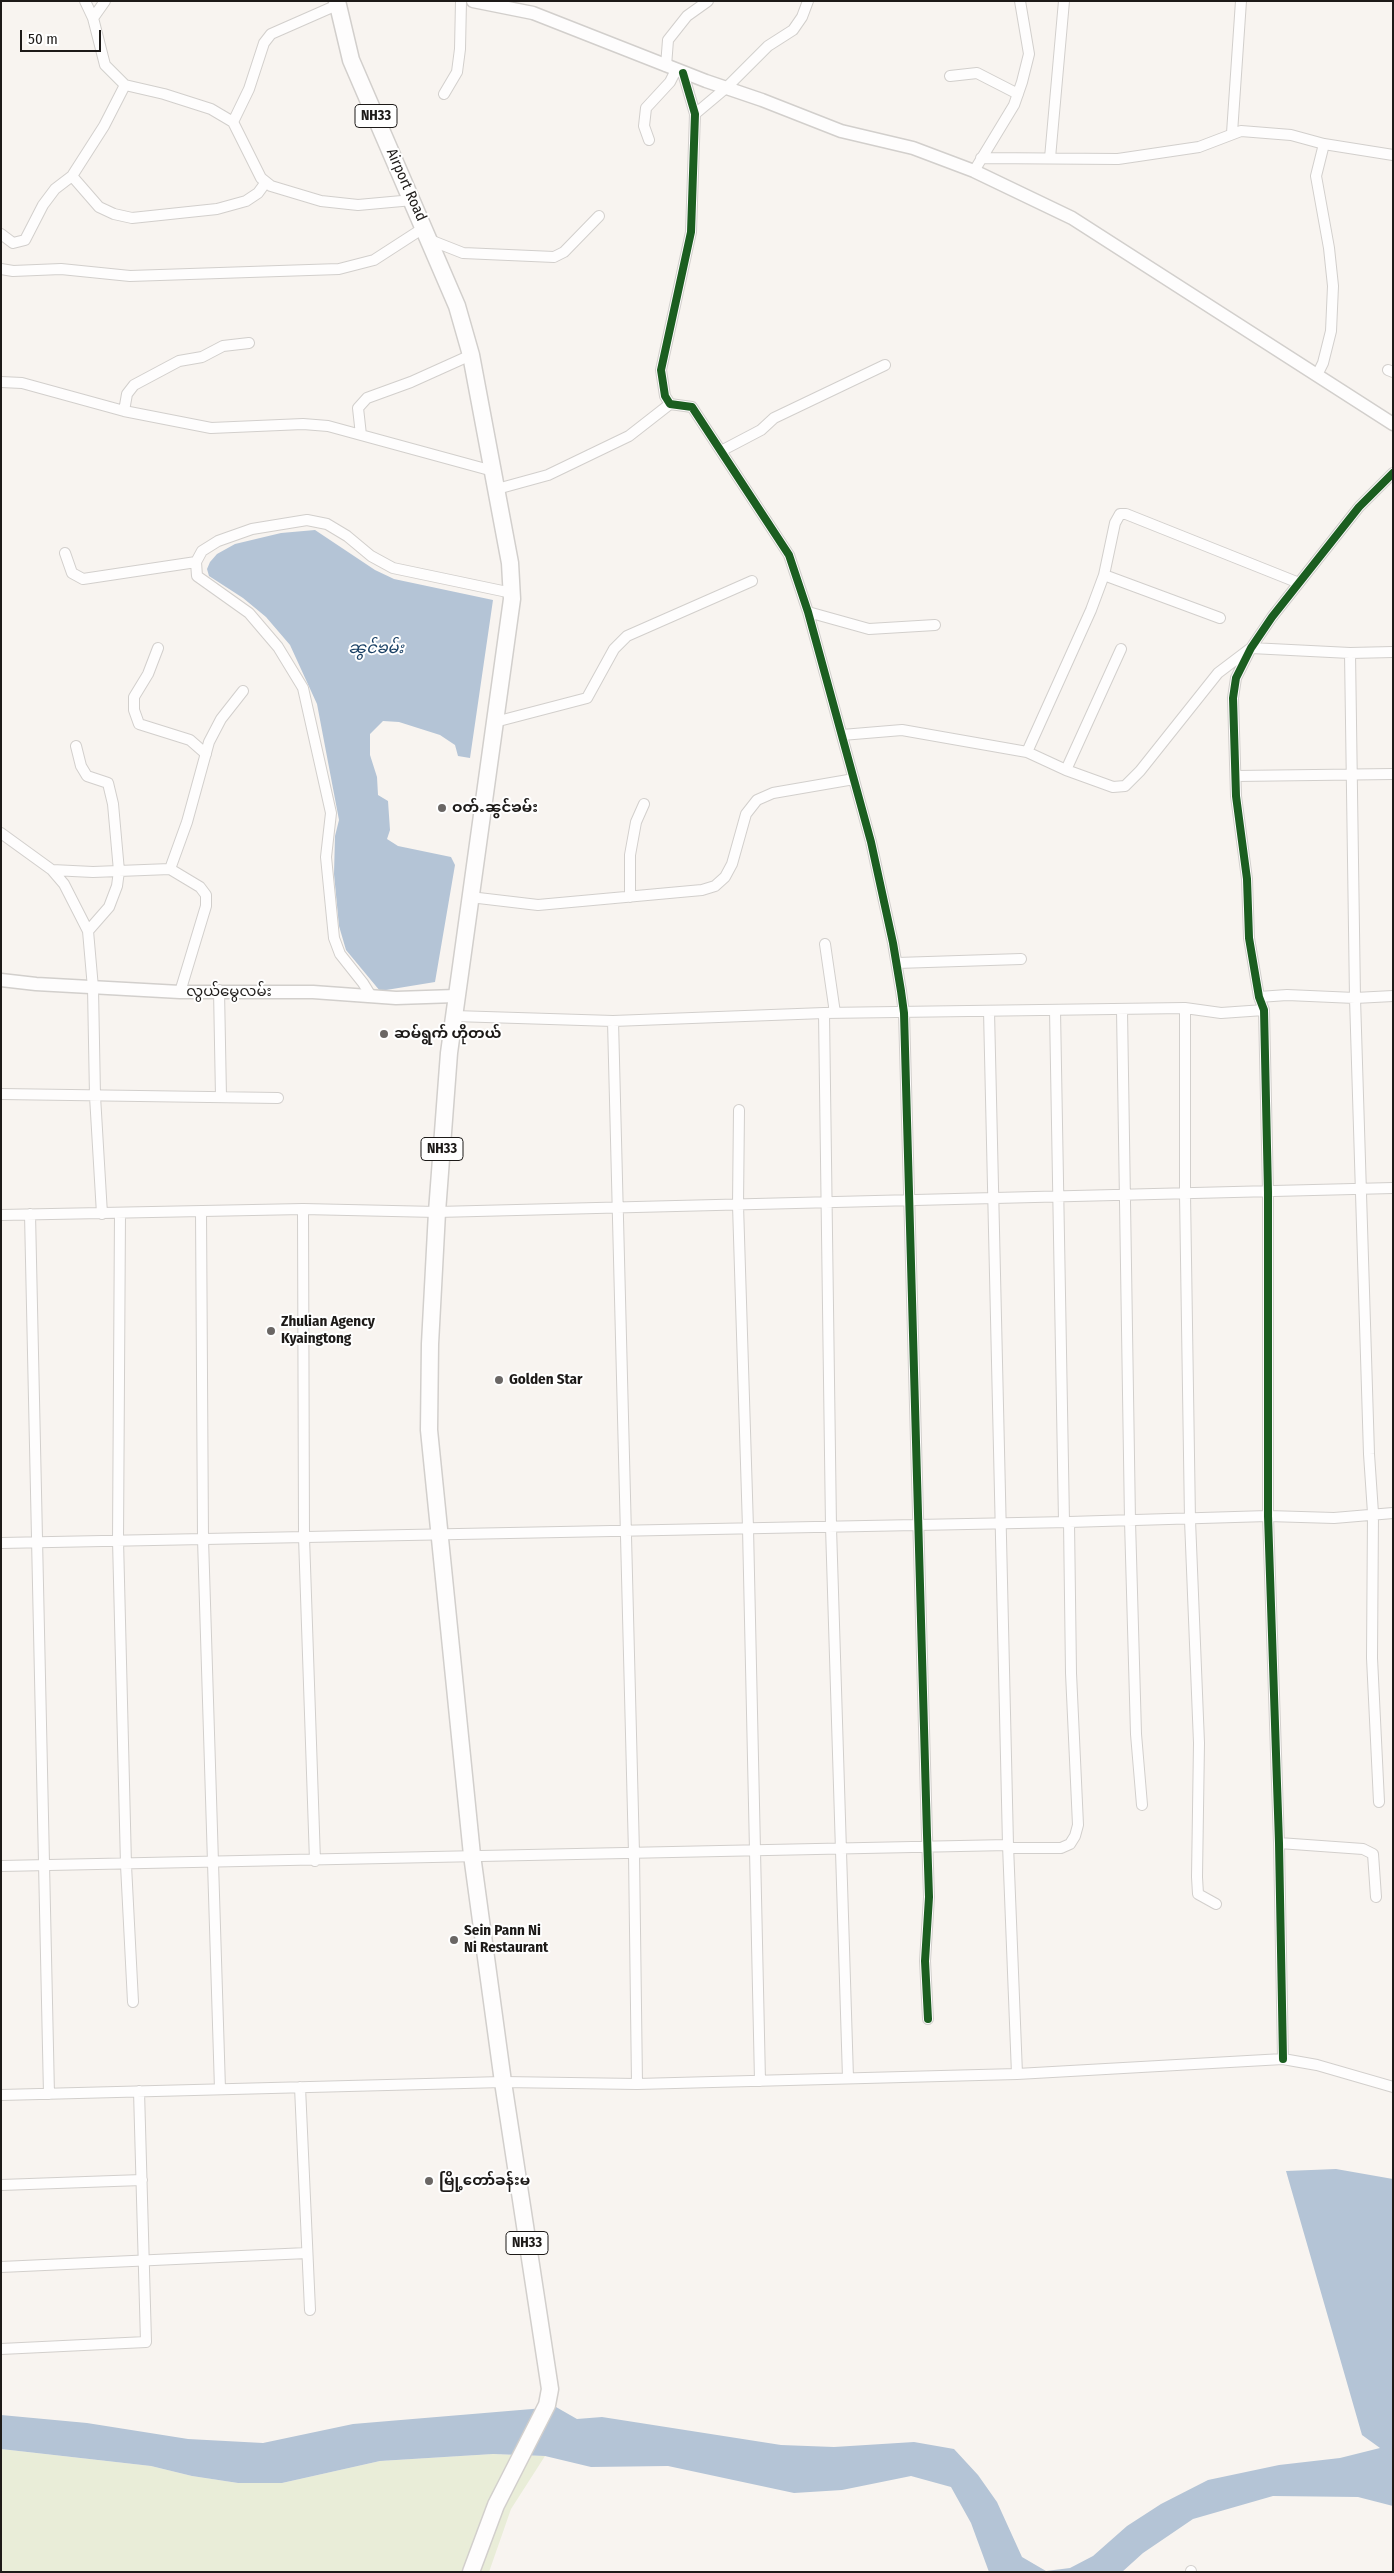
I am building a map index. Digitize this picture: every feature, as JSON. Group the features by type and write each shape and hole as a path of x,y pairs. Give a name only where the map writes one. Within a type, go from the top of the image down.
{"highway":[{"name":"Airport Road","path":"337,3 351,60 427,234"},
{"name":"NH33","path":"427,234 457,306 471,354 510,563 512,593 454,1016 437,1212 430,1344 429,1430 472,1855 502,2082 550,2389 547,2405 496,2505 476,2554 471,2572"}],"street":[{"path":"85,1 93,18 105,65 125,85 164,94 211,109 233,122 261,178 266,182 321,201 358,205 413,200"},
{"path":"93,18 105,1"},
{"path":"444,94 458,67 461,1"},
{"path":"473,1 533,13 840,131 914,148 974,171 1072,218 1393,424"},
{"path":"670,404 665,396 661,370 692,232 695,114 675,69 668,40 687,16 708,1"},
{"path":"695,114 726,88 768,46 793,30 802,17 808,1"},
{"path":"974,171 1014,105 1029,54 1020,1"},
{"path":"1050,158 1064,1"},
{"path":"1232,133 1241,1"},
{"path":"233,122 249,89 264,42 271,34 337,3"},
{"path":"649,140 644,126 646,108 670,82 675,69"},
{"path":"950,76 977,74 1018,94"},
{"path":"1,234 13,243 25,240 43,205 56,189 72,176 104,126 125,85"},
{"path":"981,158 1118,159 1199,147 1241,131 1275,133 1324,144 1393,155"},
{"path":"1317,375 1323,363 1331,331 1333,286 1329,248 1316,176 1324,144"},
{"path":"72,176 99,206 114,214 132,218 217,209 239,203 258,193 266,182"},
{"path":"1,269 13,271 61,269 130,276 339,269 374,260 427,234 463,253 554,257 564,252 599,216"},
{"path":"124,411 127,394 134,386 180,361 202,357 223,346 249,343"},
{"path":"361,435 358,408 368,398 411,382 471,354"},
{"path":"721,451 761,430 774,418 886,365"},
{"path":"1,382 22,383 124,411 212,428 303,424 328,426 493,471"},
{"path":"497,490 548,475 621,440 670,404 692,407 789,555 808,612 871,842 897,963 904,1013 927,1848 928,1897 925,1961 928,2019"},
{"path":"1283,2059 1279,1843 1268,1516 1268,1192 1264,1010 1259,997 1249,938 1247,879 1236,776 1233,698 1236,678 1251,648 1359,507 1393,473"},
{"path":"1027,752 1091,610 1104,576 1120,514 1126,514 1299,583"},
{"path":"370,996 364,983 340,954 334,938 326,857 331,814 303,688 278,647 249,613 197,576 196,562 202,551 218,542 252,529 307,520 326,524 347,536 371,556 393,568 512,593"},
{"path":"65,553 72,573 83,578 196,562"},
{"path":"1104,576 1220,618"},
{"path":"495,722 587,698 614,649 627,636 752,581"},
{"path":"808,612 869,629 935,625"},
{"path":"158,648 148,674 134,698 134,710 139,724 190,740 206,754"},
{"path":"842,735 902,730 1027,752 1066,770 1113,786 1125,786 1140,771 1218,673 1251,648 1350,653 1393,652"},
{"path":"1066,770 1120,649"},
{"path":"1350,653 1355,998 1369,1454 1373,1513 1372,1658 1379,1802"},
{"path":"170,869 206,754 221,719 243,691"},
{"path":"76,746 81,766 88,776 108,783 113,804 119,871 117,886 109,907 88,931"},
{"path":"1236,776 1393,774"},
{"path":"470,897 538,904 702,890 715,886 725,877 732,864 746,814 757,800 773,793 854,779"},
{"path":"630,897 630,855 636,822 644,804"},
{"path":"1,832 52,870 64,884 88,931 93,988 95,1096 102,1214"},
{"path":"52,870 119,871 170,869 200,887 206,895 206,906 180,992"},
{"path":"825,944 829,1013 826,1203 830,1527 848,2078"},
{"path":"897,963 1021,959"},
{"name":"လွယ်မွေလမ်း","path":"1,980 93,988 180,992 219,990 313,992 370,996 456,996"},
{"path":"219,990 221,1097"},
{"path":"1259,997 1287,995 1355,998 1393,996"},
{"path":"454,1016 613,1021 829,1013 1185,1008 1221,1013 1264,1010"},
{"path":"1185,1008 1185,1194 1190,1520 1199,1743 1198,1894 1216,1904"},
{"path":"1,1866 212,1864 472,1855 755,1852 839,1847 1061,1848 1070,1844 1075,1836 1078,1825 1066,1522 1055,1010"},
{"path":"1122,1010 1130,1521 1136,1734 1142,1805"},
{"path":"989,1011 1008,1847 1016,2074"},
{"path":"613,1021 634,1852 637,2084"},
{"path":"1,1094 278,1098"},
{"path":"739,1110 738,1205 748,1528 760,2081"},
{"path":"1,1214 304,1210 437,1212 1393,1188"},
{"path":"304,1210 304,1537 315,1861"},
{"path":"201,1212 203,1539 220,2089"},
{"path":"120,1213 118,1540 126,1865 133,2002"},
{"path":"30,1214 49,2094"},
{"path":"1,1543 1190,1520 1268,1516 1334,1518 1373,1513 1393,1513"},
{"path":"1279,1843 1364,1848 1373,1854 1376,1897"},
{"path":"1,2095 502,2082 637,2084 1016,2074 1283,2059 1317,2065 1393,2087"},
{"path":"300,2087 310,2310"},
{"path":"1,2349 146,2342 140,2091"},
{"path":"1,2185 142,2180"},
{"path":"1,2267 307,2253"},
{"path":"466,2572 476,2554"}],"green space":[{"path":"1,2449 151,2466 192,2476 238,2483 282,2483 380,2461 492,2454 545,2456 511,2509 489,2572 1,2572"}],"water":[{"name":"ၼွင်ၶမ်း","path":"315,530 375,570 394,579 493,600 470,758 458,756 455,745 440,735 399,722 383,721 370,734 370,755 377,777 378,795 388,801 390,830 387,839 398,846 451,857 455,865 435,982 380,991 346,950 339,926 334,874 335,836 339,820 317,704 290,645 266,617 243,598 209,576 207,569 217,554 235,544 281,533"},
{"path":"1336,2169 1393,2179 1393,2506 1358,2497 1273,2496 1193,2519 1143,2553 1122,2572 989,2572 971,2523 951,2487 911,2476 842,2490 794,2493 668,2466 591,2467 545,2456 493,2454 380,2461 282,2483 238,2483 192,2476 151,2466 1,2449 1,2415 87,2423 188,2439 263,2443 353,2424 556,2407 577,2419 602,2417 781,2445 834,2447 914,2442 954,2449 978,2475 997,2502 1022,2557 1046,2571 1070,2568 1093,2556 1127,2526 1161,2504 1208,2480 1279,2465 1340,2458 1380,2448 1362,2435 1286,2171"}],"cycle path":[{"path":"683,73 695,114 691,232 661,370 665,396 670,404 692,407 789,555 808,612 871,842 893,943 904,1013 929,1897 925,1961 928,2019"},
{"path":"1283,2059 1279,1843 1268,1516 1268,1192 1264,1010 1259,997 1249,938 1247,879 1236,796 1233,698 1236,678 1251,648 1272,617 1359,507 1393,473"}],"place":[{"name":"ဝတ်ႉၼွင်ၶမ်း","path":"442,808"},
{"name":"ဆမ်ရွက် ဟိုတယ်","path":"384,1034"},
{"name":"Zhulian Agency Kyaingtong","path":"271,1331"},
{"name":"Golden Star","path":"499,1380"},
{"name":"Sein Pann Ni Ni Restaurant","path":"454,1940"},
{"name":"မြို့တော်ခန်းမ","path":"429,2181"}]}
